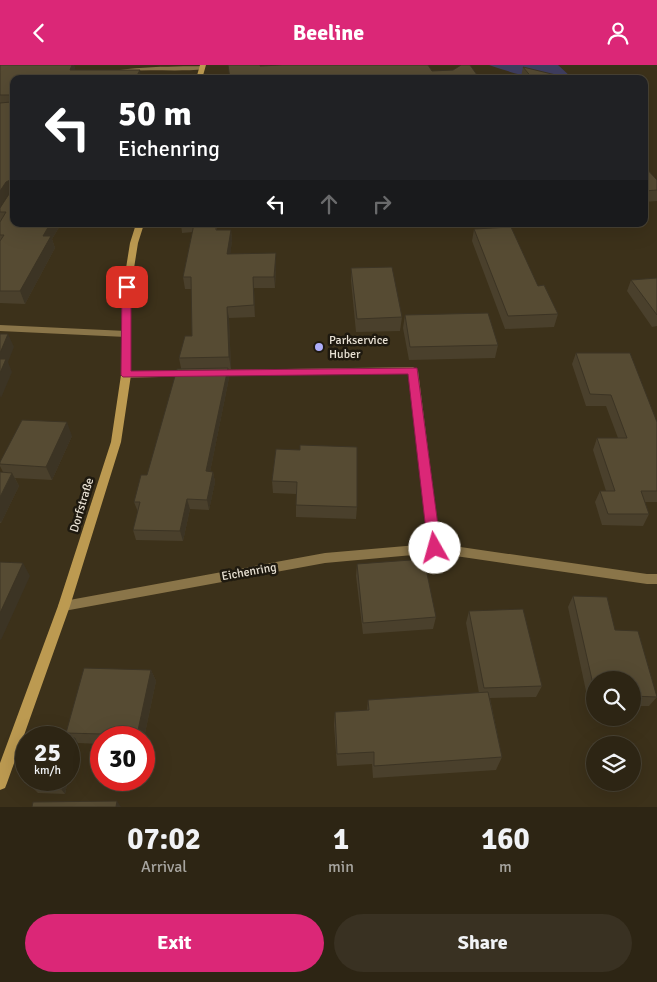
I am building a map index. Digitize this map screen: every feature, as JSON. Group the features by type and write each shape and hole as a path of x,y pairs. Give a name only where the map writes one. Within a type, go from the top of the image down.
{"street":[{"path":"98,75 116,70 203,67"},
{"name":"Dorfstraße","path":"0,783 64,606 116,442 126,375 127,287 134,243 139,227"},
{"path":"0,328 126,334"},
{"path":"126,375 413,370 435,548"},
{"name":"Eichenring","path":"64,606 325,557 435,548 657,579"}],"shaded area":[{"path":"489,65 558,65 569,75 522,75"}],"building":[{"path":"0,65 72,65 70,70 140,70 137,75 10,75 10,95 0,95"},
{"path":"228,65 428,65 432,71 453,70 461,65 470,65 477,75 229,75"},
{"path":"523,67 556,75 530,75"},
{"path":"10,102 10,180 6,182 0,191 0,103"},
{"path":"648,170 657,180 657,190 648,191"},
{"path":"10,193 10,227 48,227 43,236 51,236 20,291 0,291 0,241 4,235 0,235 0,222 6,212 0,212 0,208"},
{"path":"193,227 216,227 216,230 231,230 227,254 276,253 274,277 253,277 254,305 227,307 229,357 179,358 185,336 192,336 191,277 183,277"},
{"path":"511,227 538,286 544,285 558,314 508,316 474,229"},
{"path":"392,267 402,317 357,319 351,268"},
{"path":"657,278 657,315 631,280"},
{"path":"488,313 498,345 410,347 405,315"},
{"path":"0,334 8,334 0,353"},
{"path":"576,353 630,353 657,422 657,491 641,491 649,514 608,514 600,491 615,491 597,438 627,438 611,395 590,394"},
{"path":"0,359 6,359 0,373"},
{"path":"228,368 206,471 213,472 207,500 187,499 180,531 133,530 140,502 134,502 141,475 147,475 177,369"},
{"path":"22,420 67,422 46,467 0,464"},
{"path":"300,445 357,447 357,507 296,505 297,482 272,481 276,449 300,450"},
{"path":"0,472 12,473 0,497"},
{"path":"424,559 436,617 363,623 357,564"},
{"path":"0,562 23,563 0,613"},
{"path":"573,596 607,597 615,630 638,631 657,697 641,696 641,671 590,671"},
{"path":"523,609 542,686 484,688 469,611"},
{"path":"84,668 151,670 139,726 90,726 90,734 80,733 80,726 68,726"},
{"path":"488,692 502,757 374,766 374,752 337,754 335,712 369,710 368,700"},
{"path":"117,801 116,807 32,807 33,802"}],"place":[{"name":"Parkservice Huber","path":"319,347"}],"route":[{"path":"127,287 126,375 413,370 435,548"}]}
